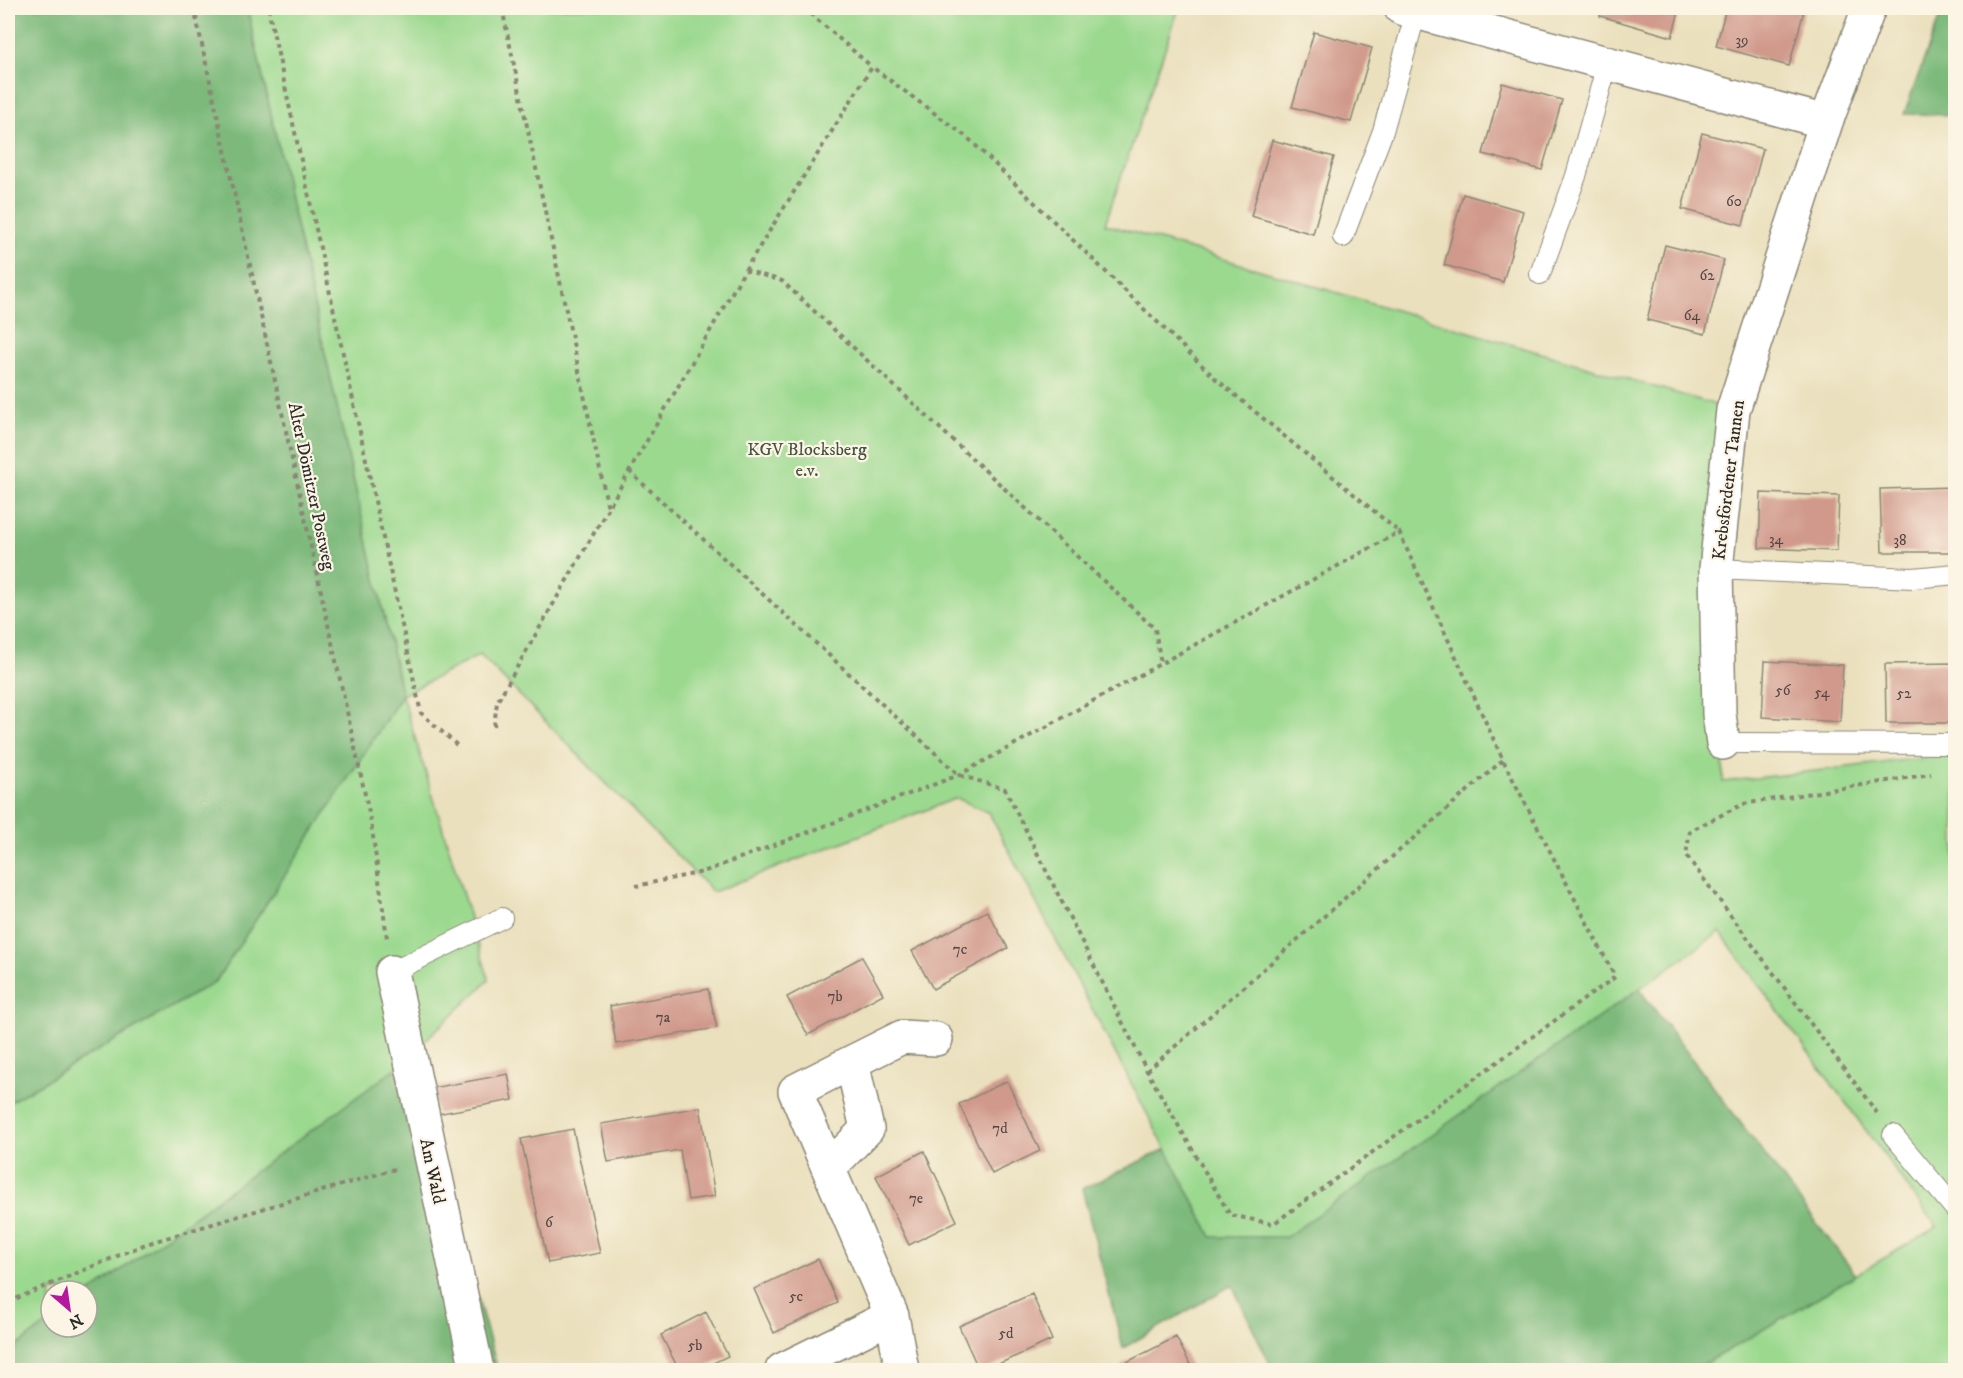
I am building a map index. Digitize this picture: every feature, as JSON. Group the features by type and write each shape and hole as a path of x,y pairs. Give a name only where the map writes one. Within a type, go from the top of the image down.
{"street":[{"name":"Krebsfördener Tannen","path":"1723,742 1719,714 1716,570 1733,410 1826,122 1869,8"},
{"path":"1408,10 1608,61 1826,122"},
{"name":"Am Wald","path":"392,972 477,1371"},
{"path":"902,1371 892,1316 830,1167 795,1091 903,1037 936,1040"},
{"path":"830,1167 867,1129 852,1062"},
{"path":"782,1371 892,1316"}],"lane":[{"path":"1343,237 1383,131 1408,10"},
{"path":"1540,274 1576,176 1608,61"},
{"path":"1716,570 1913,579 1956,574"},
{"path":"1723,742 1956,744"},
{"path":"392,972 501,918"},
{"path":"1893,1135 1956,1210"}],"path":[{"name":"Alter Dömitzer Postweg","path":"194,8 371,822 392,972"},
{"path":"268,8 421,713 460,748"},
{"path":"502,8 608,509"},
{"path":"629,471 959,775 1005,789 1147,1071 1230,1215 1272,1224 1616,977 1503,760 1398,532 1216,379 968,138 872,68 804,8"},
{"path":"494,726 497,702 629,471 745,270 872,68"},
{"path":"745,270 782,281 1155,629 1161,663"},
{"path":"636,886 703,872 959,775 1398,532"},
{"path":"1147,1071 1503,760"},
{"path":"1893,1135 1686,855 1690,831 1743,804 1932,774"},
{"path":"8,1302 146,1244 430,1158"}],"green space":[{"path":"8,8 247,8 402,695 216,981 8,1103"},
{"name":"KGV Blocksberg e.v.","path":"247,8 1179,8 1105,224 1733,410 1723,782 1955,754 1955,1370 1694,1370 1937,1227 1720,932 1286,1238 1212,1237 989,813 957,798 713,892 480,655 402,695"},
{"path":"1943,8 1955,8 1955,115 1904,114"},
{"path":"402,695 489,980 395,1069 99,1286 99,1279 39,1279 39,1330 8,1353 8,1103 216,981"},
{"path":"1639,989 1856,1275 1694,1370 1273,1370 1232,1285 1123,1348 1082,1189 1166,1149 1212,1237 1286,1237"},
{"path":"395,1069 431,1133 498,1370 8,1370 8,1353 39,1330 39,1339 99,1339 99,1286"}],"building":[{"path":"1602,8 1680,8 1672,37 1600,16"},
{"path":"1726,8 1793,8 1804,11 1789,66 1716,46"},
{"path":"1314,32 1372,48 1351,122 1292,107"},
{"path":"1502,83 1562,100 1542,170 1483,154"},
{"path":"1702,133 1763,149 1743,225 1682,209"},
{"path":"1272,140 1334,157 1313,234 1251,216"},
{"path":"1463,194 1523,211 1503,282 1444,265"},
{"path":"1665,245 1724,260 1705,334 1647,320"},
{"path":"1956,487 1956,552 1882,552 1880,489"},
{"path":"1761,493 1839,496 1837,551 1759,548"},
{"path":"1765,661 1843,665 1840,722 1762,717"},
{"path":"1956,663 1956,723 1886,723 1885,664"},
{"path":"987,911 1008,948 933,989 912,951"},
{"path":"862,957 883,994 808,1035 787,997"},
{"path":"708,989 717,1028 616,1044 610,1006"},
{"path":"508,1074 513,1100 437,1114 432,1088"},
{"path":"1007,1081 1040,1151 992,1174 959,1104"},
{"path":"700,1107 715,1196 688,1200 680,1150 608,1162 601,1124"},
{"path":"573,1129 600,1253 548,1263 521,1139"},
{"path":"924,1151 957,1221 909,1245 876,1176"},
{"path":"818,1259 838,1303 774,1333 754,1289"},
{"path":"1032,1294 1052,1340 985,1370 979,1370 959,1326"},
{"path":"706,1312 728,1356 699,1370 679,1370 661,1335"},
{"path":"1176,1337 1193,1370 1124,1370 1121,1365"}]}
